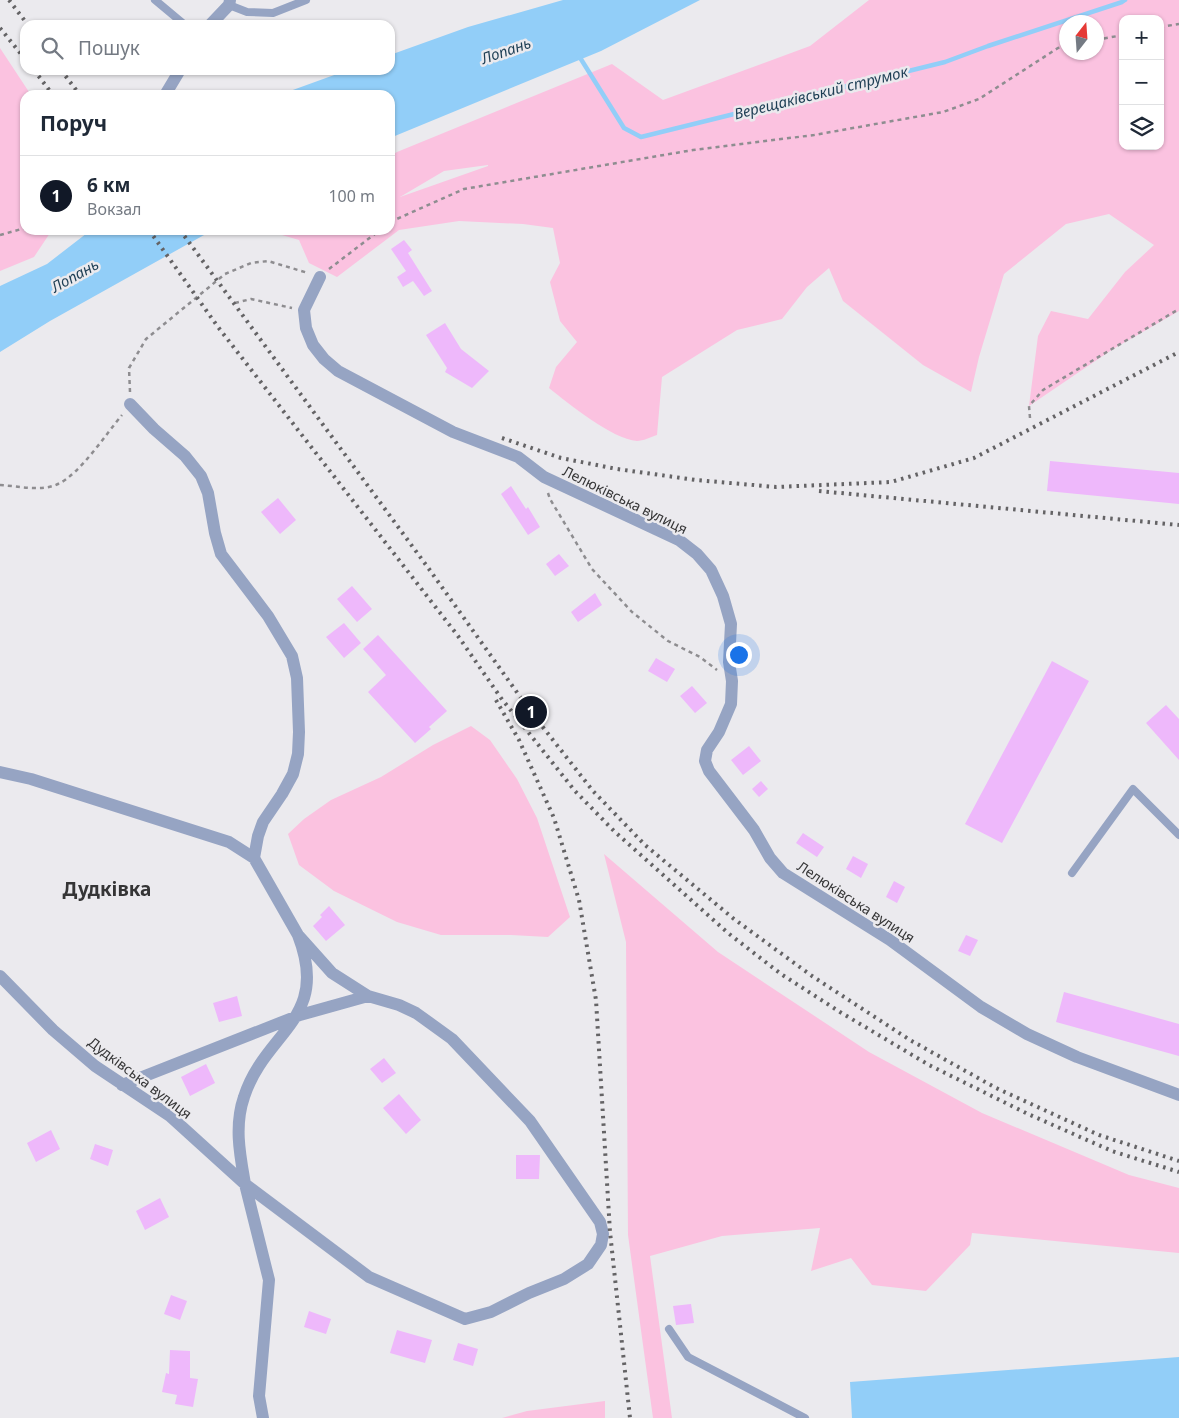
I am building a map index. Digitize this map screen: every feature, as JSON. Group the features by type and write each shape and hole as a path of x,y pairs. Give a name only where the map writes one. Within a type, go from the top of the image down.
{"street":[{"path":"214,20 230,2"},
{"path":"168,90 177,75"},
{"path":"304,310 320,277"},
{"name":"Лелюківська вулиця","path":"304,310 306,328 313,345 324,360 338,371 453,432 518,456 544,477 619,510 679,540 697,554 711,570 723,596 731,624 732,704 719,732 707,750 705,761 709,771 754,830 770,858 783,873 890,940 981,1007 1027,1034 1077,1057 1179,1096"},
{"path":"130,404 154,429 185,456 201,476 208,493 221,554 268,616 292,656 297,678 298,754 293,774 282,794 262,822 254,858"},
{"path":"0,772 32,779 229,842 254,858 298,935 306,962 306,990 297,1016 261,1064 244,1095 240,1111 238,1142 245,1184 269,1280 259,1396 263,1418"},
{"name":"Дудківська вулиця","path":"0,976 53,1030 95,1066 170,1116 245,1184 369,1277 465,1319 491,1312 529,1293 564,1279 588,1264 601,1245 603,1234 600,1222 530,1121 452,1039 416,1013 399,1005 368,996 332,973 298,935"},
{"path":"122,1085 297,1016 368,996"}],"lane":[{"path":"155,0 179,20"},
{"path":"230,2 247,12 273,13 306,0"},
{"path":"1072,873 1133,790 1179,835"},
{"path":"669,1329 688,1357 804,1418"}],"path":[{"path":"1164,26 1179,24"},
{"path":"1104,39 1119,36"},
{"path":"395,220 464,189 692,150 814,135 943,112 979,99 1059,48"},
{"path":"0,235 20,229"},
{"path":"0,485 36,488 58,484 75,472 130,404 129,368 146,339 225,274 251,263 268,261 320,277 374,235"},
{"path":"235,303 251,299 304,310"},
{"path":"1030,418 1029,406 1043,390 1179,309"},
{"path":"544,477 550,499 592,569 632,612 668,642 700,657 732,682"}],"shaded area":[{"path":"869,0 1179,0 1179,311 1113,349 1029,406 1038,336 1051,311 1088,319 1125,272 1154,245 1109,214 1066,224 1004,274 979,357 971,392 923,365 843,301 829,268 807,287 782,319 737,330 662,377 657,435 637,441 627,439 603,428 549,388 556,367 577,342 560,321 550,282 560,263 553,228 523,224 459,221 399,230 395,233 395,153 612,64 663,100 810,46","holes":["488,166 400,197 444,171"]},
{"path":"0,48 28,90 20,90 20,235 49,235 34,257 0,271"},
{"path":"282,235 392,235 337,277 309,263 299,240"},
{"path":"471,726 490,740 517,779 537,818 570,917 548,937 441,935 397,922 334,891 299,865 288,834 304,819 331,800 381,777 433,745"},
{"path":"604,854 718,952 869,1052 982,1113 1129,1175 1179,1188 1179,1253 972,1233 970,1245 926,1291 872,1285 851,1258 811,1271 820,1228 722,1236 650,1256 672,1418 653,1418 628,1235 626,942"},
{"path":"605,1401 605,1418 502,1418 527,1411"}],"water":[{"name":"Лопань","path":"563,0 700,0 601,51 395,136 395,90 293,90 334,75 395,75 395,53 468,27"},
{"name":"Лопань","path":"85,235 204,235 50,321 0,352 0,286 47,264"},
{"path":"1179,1357 1179,1418 852,1418 850,1382"}],"building":[{"path":"404,240 412,250 408,253 432,291 424,296 413,281 403,287 397,277 406,271 391,249"},
{"path":"445,323 461,349 489,371 472,388 445,372 447,368 426,335"},
{"path":"1050,461 1179,473 1179,504 1047,491"},
{"path":"511,486 526,509 528,507 540,527 528,535 501,494"},
{"path":"278,498 296,520 280,534 261,512"},
{"path":"559,554 569,566 555,576 546,564"},
{"path":"352,586 372,609 357,622 337,599"},
{"path":"595,593 602,605 578,622 571,612"},
{"path":"344,623 361,643 344,658 326,637"},
{"path":"378,635 447,711 415,743 368,692 386,675 363,649"},
{"path":"656,658 675,669 667,682 648,671"},
{"path":"1052,661 1089,681 1002,843 965,824"},
{"path":"692,686 707,703 695,713 680,696"},
{"path":"1166,705 1179,719 1179,760 1146,723"},
{"path":"749,746 761,761 743,775 731,760"},
{"path":"761,781 768,789 759,797 752,789"},
{"path":"803,833 824,847 817,857 796,843"},
{"path":"853,856 868,864 861,878 846,869"},
{"path":"894,881 905,887 897,903 886,897"},
{"path":"329,906 345,925 326,941 313,926"},
{"path":"966,935 978,940 970,956 958,951"},
{"path":"1064,992 1179,1024 1179,1056 1056,1022"},
{"path":"237,996 242,1016 219,1022 213,1003"},
{"path":"384,1058 396,1073 382,1083 370,1069"},
{"path":"206,1064 215,1083 190,1096 181,1077"},
{"path":"399,1094 421,1120 406,1134 383,1108"},
{"path":"51,1130 60,1149 36,1162 27,1143"},
{"path":"95,1144 113,1150 108,1166 90,1159"},
{"path":"516,1155 540,1155 539,1179 516,1179"},
{"path":"160,1198 169,1217 145,1230 136,1211"},
{"path":"171,1295 187,1301 180,1320 164,1314"},
{"path":"691,1304 694,1323 676,1325 673,1306"},
{"path":"309,1311 331,1319 326,1334 304,1327"},
{"path":"397,1330 432,1340 425,1363 390,1353"},
{"path":"458,1343 478,1349 473,1366 453,1360"},
{"path":"170,1350 190,1351 190,1378 198,1379 193,1407 175,1404 177,1395 162,1392 166,1373 169,1374"}],"waterway":[{"name":"Верещаківський струмок","path":"579,56 624,128 641,137 945,62 1125,0"}],"railway":[{"path":"9,0 24,20"},
{"path":"0,28 20,53"},
{"path":"38,75 49,90"},
{"path":"65,75 76,90"},
{"path":"153,235 218,327 458,636 501,698 575,791 614,831 728,933 781,974 840,1012 929,1065 1028,1114 1112,1151 1179,1172"},
{"path":"184,235 429,569 531,712 593,791 645,845 734,919 812,976 910,1040 996,1088 1099,1135 1179,1161"},
{"path":"502,438 561,458 617,469 696,480 776,487 891,482 974,458 1179,352"},
{"path":"819,491 1179,525"},
{"path":"496,700 519,740 554,818 579,900 596,1000 610,1232 630,1418"}],"place":[{"name":"6 км","path":"531,712"}],"district":[{"name":"Дудківка","path":"107,889"}]}
